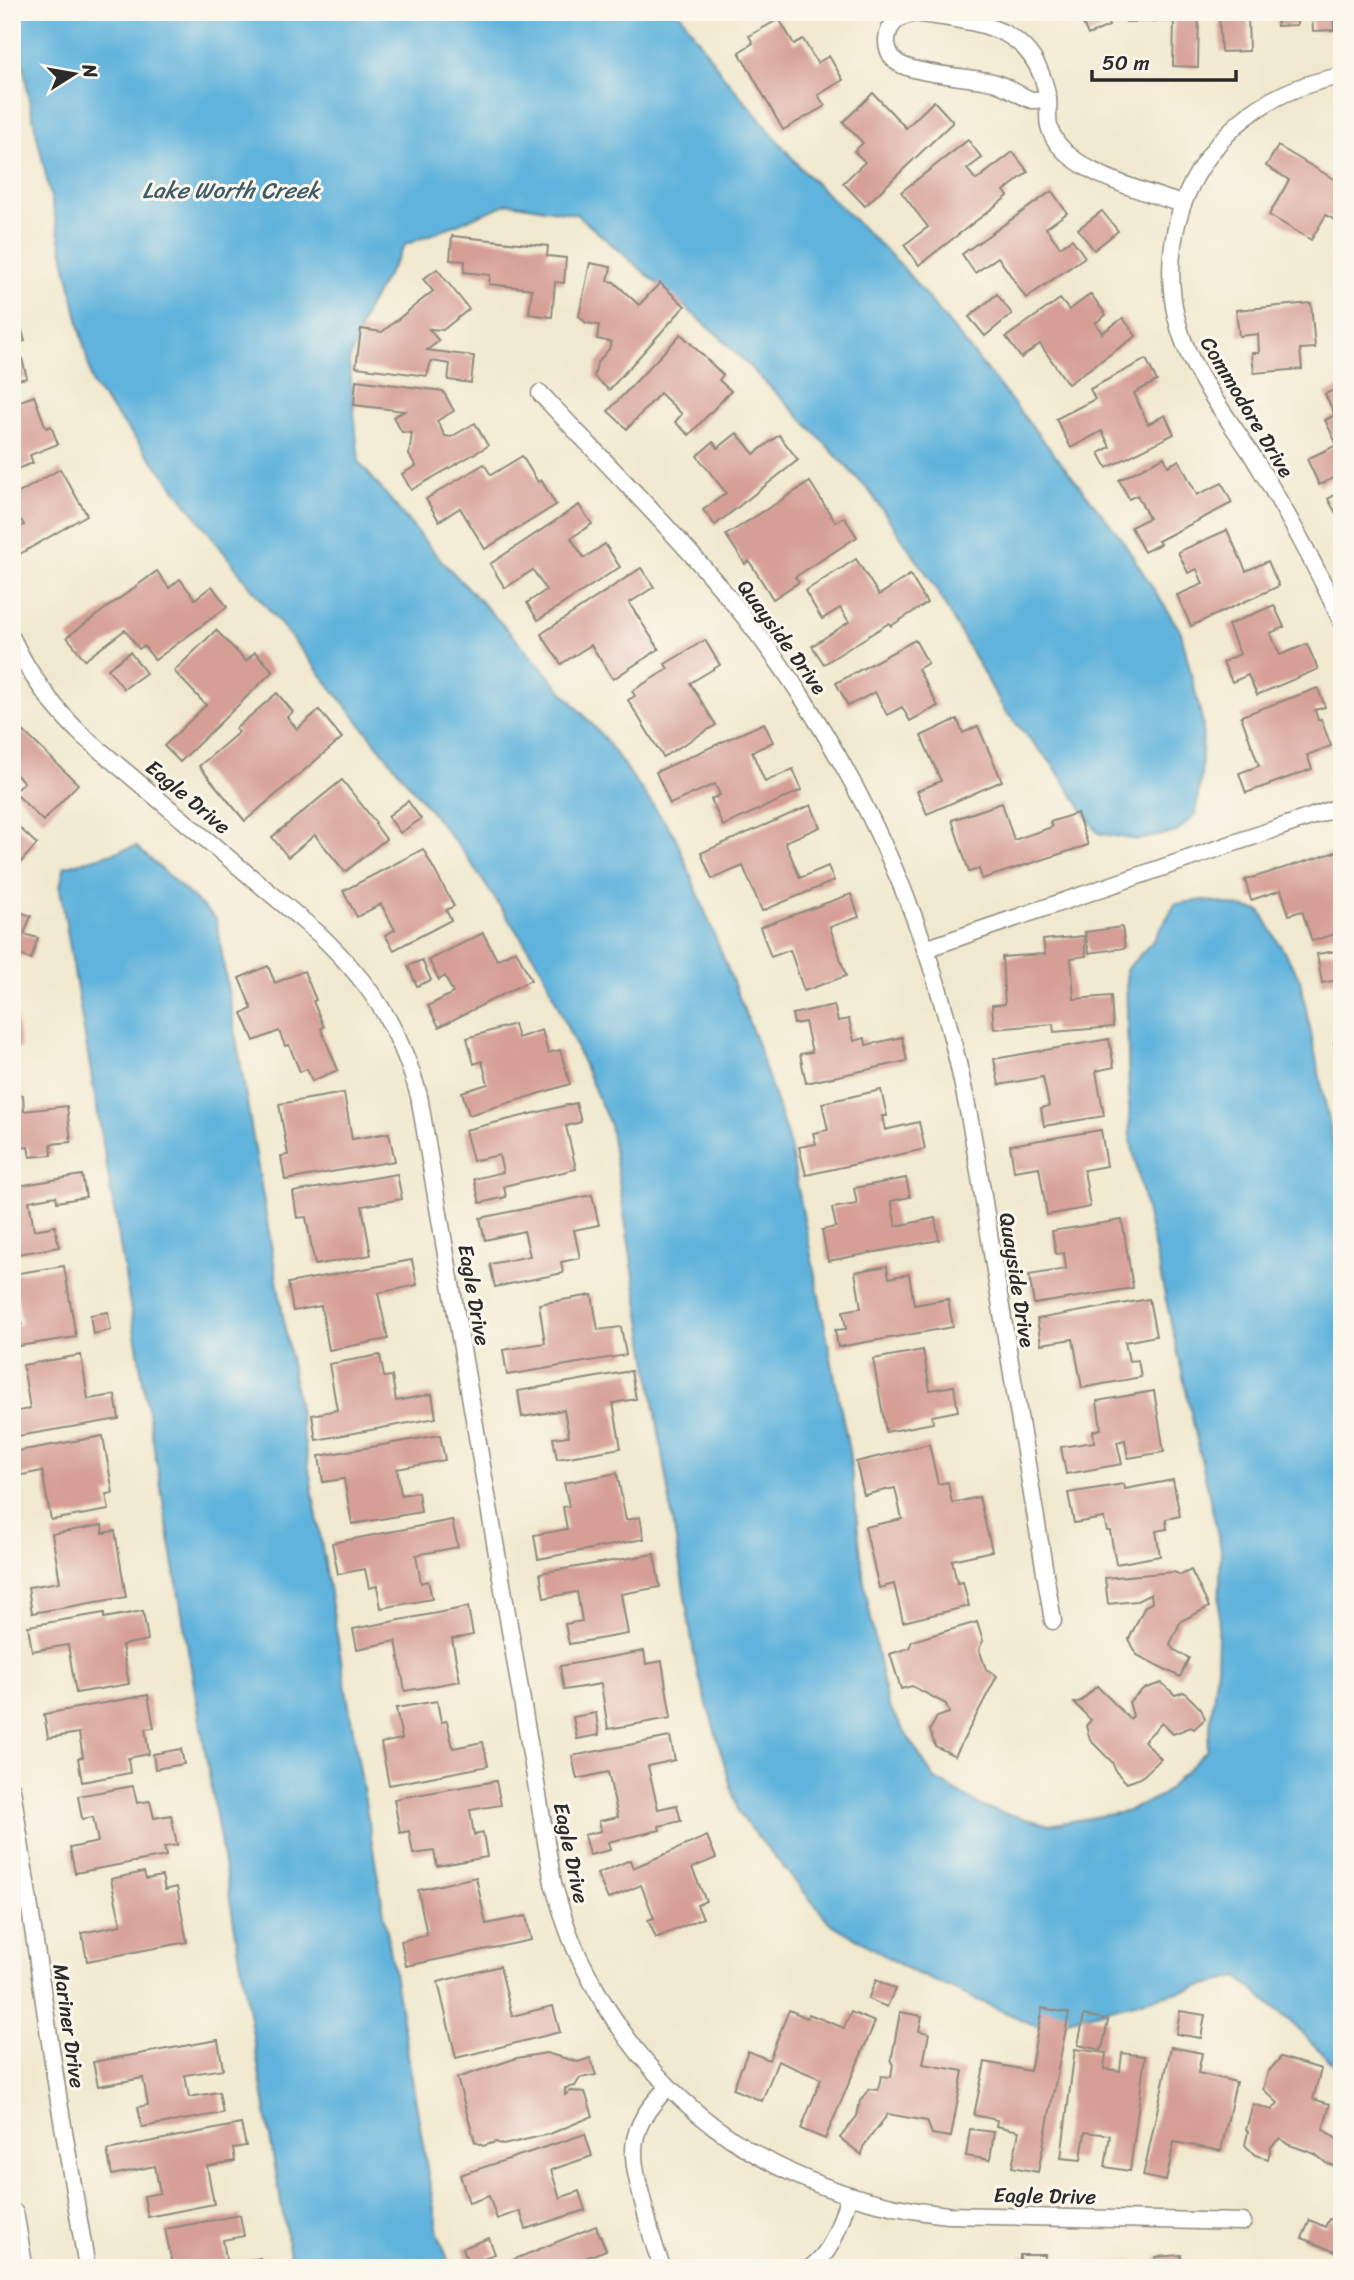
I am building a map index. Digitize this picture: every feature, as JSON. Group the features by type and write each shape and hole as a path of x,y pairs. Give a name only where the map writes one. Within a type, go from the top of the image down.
{"street":[{"path":"1048,99 1029,100 998,84 910,68 897,63 889,52 887,38 891,25 902,16 915,13 988,25 1002,30 1034,58 1041,71 1048,99 1049,128 1074,160 1100,175 1182,204"},
{"name":"Commodore Drive","path":"1342,76 1283,93 1234,126 1214,148 1197,173 1182,204 1174,233 1170,278 1181,336 1193,363 1252,456 1295,531 1342,623"},
{"name":"Quayside Drive","path":"540,393 678,539 725,593 800,694 837,754 871,818 900,883 947,1018 967,1105 1053,1621"},
{"name":"Eagle Drive","path":"12,638 17,661 58,712 82,736 350,963 389,1019 401,1044 419,1096 553,1883 568,1930 601,2000 639,2055 668,2087 705,2120 746,2149 790,2173 849,2196 914,2211 947,2215 1242,2222"},
{"path":"925,949 1342,806"},
{"name":"Mariner Drive","path":"12,1789 87,2268"},
{"path":"663,2268 636,2175 634,2144 642,2117 668,2087"},
{"path":"810,2268 825,2254 832,2242 849,2196"},
{"path":"12,2215 21,2268"}],"water":[{"name":"Lake Worth Creek","path":"15,12 679,12 722,74 804,172 900,264 1119,535 1181,632 1203,724 1201,777 1195,814 1177,832 1137,840 1098,833 1053,765 1005,711 930,579 870,492 719,336 576,214 509,203 405,245 366,311 349,361 359,462 437,556 605,739 675,836 756,1040 789,1142 849,1451 864,1582 887,1704 934,1778 985,1808 1049,1825 1129,1811 1162,1795 1207,1750 1217,1668 1221,1549 1130,1137 1126,970 1154,940 1175,904 1205,900 1260,911 1300,979 1342,1186 1342,2073 1293,2024 1238,1977 1039,2027 909,1970 830,1923 739,1814 696,1666 610,1125 542,969 465,854 93,386 29,100"},
{"path":"136,846 216,919 438,2233 451,2268 292,2268 60,888 64,867"}],"building":[{"path":"1078,12 1104,12 1109,26 1088,35"},
{"path":"1126,12 1199,12 1198,67 1173,66 1174,21 1126,22"},
{"path":"1219,12 1267,12 1248,15 1249,51 1221,52"},
{"path":"1277,12 1297,12 1297,25 1277,26"},
{"path":"1312,12 1333,12 1334,30 1313,31"},
{"path":"779,19 794,44 803,39 817,63 829,56 843,80 818,95 825,106 783,130 739,52 753,43 749,36"},
{"path":"873,93 906,128 934,101 953,122 865,206 843,183 865,162 854,151 863,143 843,122"},
{"path":"968,140 982,158 967,169 976,180 1013,152 1028,172 1004,191 1008,196 919,265 904,245 928,227 901,192"},
{"path":"12,143 16,143 19,162 12,164"},
{"path":"1278,146 1342,184 1342,224 1326,215 1311,240 1269,215 1289,180 1266,166"},
{"path":"1052,191 1067,213 1046,228 1060,247 1072,239 1085,257 1026,298 998,257 975,273 962,254"},
{"path":"1102,211 1118,231 1094,250 1078,229"},
{"path":"452,236 548,246 547,256 566,258 564,283 555,282 552,317 529,314 532,289 489,284 490,275 464,272 465,261 450,260"},
{"path":"590,263 611,267 608,281 614,282 639,305 660,283 685,306 609,390 594,377 597,363 609,349 611,342 597,339 599,325 586,323 579,316"},
{"path":"437,269 469,309 443,330 429,329 439,341 427,350 474,356 471,383 448,380 450,364 431,361 427,376 356,367 361,329 382,332 433,291 423,279"},
{"path":"997,294 1012,314 985,336 969,317"},
{"path":"1091,294 1106,315 1095,323 1102,333 1123,318 1136,336 1068,384 1040,344 1021,358 1006,337 1060,299 1069,310"},
{"path":"1311,303 1315,348 1300,349 1302,369 1254,373 1252,353 1259,353 1258,334 1239,336 1236,310"},
{"path":"20,324 25,341 18,343 27,378 12,381 12,326"},
{"path":"681,334 723,375 719,380 731,391 689,435 675,422 682,414 660,393 627,429 608,411"},
{"path":"1146,359 1157,381 1134,393 1148,424 1165,415 1174,434 1107,468 1099,453 1110,447 1102,431 1071,448 1056,419 1095,399 1090,389"},
{"path":"356,380 443,391 454,411 437,421 445,436 451,437 475,423 488,446 411,490 402,474 416,466 409,455 412,433 402,432 393,417 405,411 354,405"},
{"path":"1341,387 1342,474 1319,485 1307,459 1337,445 1325,420 1335,415 1325,394"},
{"path":"34,396 46,428 51,426 58,444 30,455 33,463 12,471 12,404"},
{"path":"737,433 754,454 779,435 798,460 715,525 703,510 726,493 697,456 713,442 718,448"},
{"path":"522,456 556,505 485,549 460,508 439,521 426,499 484,464 491,475"},
{"path":"1164,457 1168,466 1179,460 1197,495 1222,483 1232,503 1158,541 1160,544 1144,552 1131,527 1149,518 1137,495 1129,499 1119,480"},
{"path":"60,469 87,515 20,554 12,541 12,532 24,525 12,506 12,497"},
{"path":"810,482 835,522 844,517 857,537 795,577 799,582 773,599 749,561 745,564 726,535"},
{"path":"1342,491 1342,515 1338,517 1328,499"},
{"path":"579,505 592,524 571,538 584,558 605,544 620,567 538,620 527,603 546,590 533,570 505,588 490,564"},
{"path":"1227,530 1246,571 1268,561 1279,586 1191,626 1177,595 1203,584 1197,569 1188,573 1178,552"},
{"path":"856,559 879,595 910,575 927,603 891,626 889,623 824,664 812,646 849,622 840,608 822,619 805,591"},
{"path":"641,568 654,587 629,603 659,649 613,679 591,645 561,664 541,634"},
{"path":"157,571 169,588 180,579 195,599 212,586 227,607 155,660 144,646 139,649 125,630 85,660 67,637"},
{"path":"1274,605 1284,627 1270,633 1280,655 1307,644 1318,669 1257,695 1248,675 1232,682 1223,662 1240,654 1228,625"},
{"path":"216,630 246,661 255,652 273,671 180,762 164,746 206,705 174,671"},
{"path":"705,640 720,665 690,683 716,725 663,757 628,700 635,696 632,691 668,669 665,664"},
{"path":"915,640 928,663 918,669 938,706 910,721 902,707 887,715 875,692 848,706 836,683"},
{"path":"130,652 146,673 124,689 108,669"},
{"path":"1318,688 1325,707 1315,710 1331,746 1307,755 1312,769 1246,793 1239,773 1259,766 1241,716"},
{"path":"277,693 293,712 287,717 297,729 319,710 342,738 245,821 199,766 239,732 235,729"},
{"path":"957,719 963,733 978,726 1002,781 927,814 917,791 941,781 921,736"},
{"path":"764,723 773,742 752,752 765,782 793,769 802,790 723,826 711,799 720,795 715,784 670,804 656,772"},
{"path":"17,725 78,784 43,821 14,792 24,782 12,771 12,730"},
{"path":"342,780 386,839 345,872 315,835 288,857 272,837"},
{"path":"408,801 421,819 400,833 388,816"},
{"path":"1002,803 1014,840 1052,827 1050,822 1077,813 1088,845 982,879 979,869 969,872 952,820"},
{"path":"811,805 820,827 785,842 800,878 828,866 834,881 762,911 743,866 712,879 701,853"},
{"path":"12,821 37,844 12,872"},
{"path":"423,849 454,906 446,910 451,920 394,950 385,935 395,930 381,904 357,917 343,891"},
{"path":"1342,850 1342,932 1312,941 1302,911 1289,915 1281,890 1251,900 1245,880"},
{"path":"851,894 859,917 830,927 846,976 804,991 790,950 771,957 760,927"},
{"path":"12,909 31,916 24,934 38,938 31,959 19,955 13,975"},
{"path":"1122,927 1125,948 1089,953 1085,932"},
{"path":"483,933 497,960 516,950 531,980 439,1027 428,1006 453,993 445,976 439,980 429,960"},
{"path":"1084,936 1086,956 1071,958 1074,999 1111,996 1113,1027 1054,1032 1053,1024 994,1029 992,1005 1005,1004 1002,957 1045,954 1043,940"},
{"path":"1342,950 1340,997 1337,980 1322,983 1317,954"},
{"path":"422,960 431,980 417,986 408,966"},
{"path":"268,966 275,983 304,971 324,1027 321,1029 338,1070 312,1081 307,1069 300,1072 289,1045 285,1046 279,1031 254,1041 242,1013 252,1009 239,978"},
{"path":"14,1001 21,1048 12,1050 12,1002"},
{"path":"1342,1001 1342,1017 1337,1018 1334,1003"},
{"path":"834,1005 838,1021 849,1019 854,1041 865,1038 866,1045 902,1037 907,1061 806,1083 800,1054 812,1052 805,1022 794,1024 792,1014"},
{"path":"514,1024 518,1038 542,1030 548,1053 560,1050 570,1084 469,1115 462,1092 488,1084 482,1061 474,1064 467,1038"},
{"path":"1109,1039 1114,1067 1096,1071 1104,1116 1044,1126 1041,1108 1049,1106 1043,1077 999,1085 994,1059"},
{"path":"1342,1040 1342,1078 1340,1078 1334,1042"},
{"path":"881,1090 887,1116 882,1116 885,1130 919,1122 925,1149 806,1175 799,1147 816,1144 813,1133 828,1130 822,1103"},
{"path":"344,1093 352,1139 389,1133 395,1161 285,1180 281,1156 288,1155 279,1104"},
{"path":"23,1095 24,1111 67,1106 71,1142 51,1144 52,1155 30,1157 28,1147 14,1149 12,1097"},
{"path":"576,1103 581,1122 566,1126 576,1169 504,1186 506,1197 480,1203 474,1179 503,1172 499,1155 473,1161 465,1130"},
{"path":"1101,1130 1107,1166 1084,1170 1090,1207 1047,1215 1039,1167 1014,1171 1010,1145"},
{"path":"397,1174 402,1199 362,1206 371,1255 315,1265 306,1217 297,1218 293,1192"},
{"path":"82,1175 86,1197 57,1202 56,1196 29,1201 34,1230 55,1226 59,1247 12,1255 12,1187"},
{"path":"906,1178 910,1197 891,1201 896,1226 935,1218 939,1240 828,1261 822,1230 836,1227 832,1208 857,1204 854,1188"},
{"path":"592,1195 599,1225 574,1230 580,1258 561,1262 563,1273 495,1287 490,1264 530,1256 524,1231 485,1240 480,1218"},
{"path":"1122,1220 1133,1288 1034,1304 1029,1275 1066,1269 1064,1253 1056,1254 1052,1231"},
{"path":"412,1260 417,1285 378,1293 388,1339 329,1350 321,1306 293,1311 288,1283"},
{"path":"64,1266 76,1337 12,1347 12,1325 22,1324 17,1297 12,1298 12,1274"},
{"path":"887,1266 889,1278 909,1274 914,1305 948,1299 953,1327 838,1347 835,1330 846,1329 843,1311 861,1308 855,1272"},
{"path":"592,1295 598,1330 621,1327 626,1355 507,1375 503,1350 545,1343 539,1304"},
{"path":"1149,1299 1156,1336 1125,1342 1129,1361 1138,1360 1141,1377 1082,1388 1073,1339 1041,1344 1037,1319"},
{"path":"108,1312 111,1330 93,1334 90,1315"},
{"path":"923,1350 930,1390 954,1386 958,1411 932,1416 933,1423 886,1432 873,1359"},
{"path":"81,1355 88,1399 115,1395 119,1419 12,1437 12,1412 30,1409 23,1365"},
{"path":"380,1355 384,1377 392,1376 396,1401 432,1394 436,1418 316,1440 312,1415 337,1410 329,1364"},
{"path":"631,1371 636,1399 613,1403 621,1448 557,1459 553,1438 569,1436 564,1410 522,1417 518,1391"},
{"path":"1154,1391 1164,1452 1128,1458 1125,1440 1117,1442 1122,1464 1066,1474 1061,1447 1094,1442 1093,1431 1101,1429 1097,1401"},
{"path":"440,1435 445,1460 397,1469 401,1495 418,1492 421,1512 352,1524 344,1479 323,1482 319,1456"},
{"path":"103,1436 113,1493 106,1494 109,1510 51,1520 42,1471 12,1477 12,1452"},
{"path":"929,1444 938,1484 948,1482 952,1503 979,1497 992,1551 952,1560 957,1583 963,1582 969,1606 903,1622 894,1584 879,1588 865,1527 902,1519 895,1488 864,1495 856,1462"},
{"path":"617,1473 626,1520 640,1517 644,1539 538,1559 534,1535 567,1529 563,1507 569,1506 564,1483"},
{"path":"1173,1480 1180,1516 1166,1519 1167,1529 1156,1531 1160,1556 1116,1564 1110,1531 1107,1531 1104,1518 1074,1523 1068,1493 1124,1484 1125,1489"},
{"path":"452,1520 458,1547 416,1555 421,1583 428,1581 432,1599 381,1608 377,1586 369,1588 365,1569 338,1574 332,1543"},
{"path":"102,1525 103,1533 115,1531 126,1597 32,1613 28,1587 60,1582 52,1534"},
{"path":"654,1554 660,1587 621,1594 628,1634 569,1644 565,1624 582,1621 577,1592 544,1598 540,1573"},
{"path":"1191,1570 1209,1607 1181,1621 1170,1644 1173,1649 1189,1658 1180,1677 1137,1655 1129,1639 1145,1606 1152,1603 1151,1594 1137,1601 1108,1604 1105,1578 1174,1572 1181,1575"},
{"path":"468,1607 473,1635 452,1639 460,1681 405,1691 396,1641 357,1649 353,1629"},
{"path":"143,1611 148,1640 122,1645 129,1684 76,1693 68,1645 32,1651 28,1626 104,1613 104,1618"},
{"path":"977,1622 983,1641 979,1649 986,1669 997,1676 955,1756 935,1746 930,1730 937,1717 949,1713 946,1704 912,1686 901,1689 890,1654 909,1648 912,1641"},
{"path":"644,1651 646,1664 662,1661 671,1718 608,1729 601,1684 564,1690 560,1666"},
{"path":"1162,1683 1175,1695 1184,1692 1201,1709 1205,1719 1194,1729 1191,1727 1173,1734 1162,1723 1144,1741 1161,1759 1141,1778 1127,1783 1116,1772 1112,1762 1090,1740 1086,1726 1091,1720 1074,1703 1081,1701 1097,1686 1130,1719 1133,1716 1129,1702 1143,1689"},
{"path":"148,1695 154,1728 145,1729 149,1754 128,1758 130,1773 82,1782 78,1758 83,1757 79,1733 48,1738 44,1714"},
{"path":"437,1701 441,1722 447,1721 453,1748 483,1742 488,1766 389,1785 381,1743 402,1739 396,1708"},
{"path":"596,1713 599,1735 577,1739 573,1717"},
{"path":"670,1737 675,1760 648,1766 658,1809 677,1805 681,1821 659,1826 660,1830 608,1842 610,1850 589,1855 584,1835 601,1831 599,1821 618,1817 608,1772 577,1779 572,1756"},
{"path":"181,1749 184,1764 155,1769 153,1754"},
{"path":"496,1781 501,1805 470,1810 474,1835 483,1833 487,1857 437,1866 434,1851 413,1854 409,1831 400,1833 394,1799"},
{"path":"133,1786 137,1803 150,1801 154,1818 171,1815 177,1845 164,1847 166,1856 75,1873 70,1848 98,1842 93,1817 82,1819 78,1796"},
{"path":"707,1836 716,1858 692,1868 706,1901 697,1905 703,1918 656,1938 648,1920 654,1918 641,1885 608,1899 597,1874 630,1860 633,1868"},
{"path":"144,1872 146,1879 162,1876 165,1890 177,1887 187,1942 87,1961 82,1933 121,1925 111,1879"},
{"path":"476,1877 486,1924 526,1916 531,1940 406,1966 401,1941 427,1935 418,1890"},
{"path":"500,1966 512,2016 553,2006 560,2032 456,2058 438,1982"},
{"path":"876,1980 895,1989 887,2007 868,1999"},
{"path":"1042,2008 1069,2013 1038,2172 1012,2167 1019,2131 996,2126 997,2120 974,2115 985,2062 1030,2071"},
{"path":"789,2010 807,2018 809,2014 844,2028 851,2012 875,2022 825,2139 801,2129 821,2079 778,2061 762,2101 733,2089 748,2051 769,2060"},
{"path":"1180,2011 1205,2015 1201,2038 1176,2034"},
{"path":"900,2012 922,2016 919,2031 929,2033 923,2064 963,2071 951,2137 932,2134 927,2121 888,2114 863,2147 862,2155 840,2138 857,2116 860,2101 869,2089 878,2090 881,2076 891,2077"},
{"path":"1084,2015 1108,2020 1102,2050 1078,2045"},
{"path":"218,2040 223,2069 185,2075 189,2097 219,2092 223,2113 142,2127 138,2107 148,2105 143,2078 98,2086 93,2062"},
{"path":"1171,2047 1202,2053 1198,2073 1236,2082 1221,2151 1174,2142 1166,2181 1143,2176"},
{"path":"1075,2049 1106,2053 1104,2069 1120,2071 1122,2053 1145,2056 1130,2171 1105,2167 1110,2135 1085,2132 1081,2160 1061,2158"},
{"path":"546,2053 578,2062 590,2058 596,2075 580,2078 575,2086 565,2088 565,2095 570,2091 585,2092 593,2116 550,2134 503,2145 496,2142 483,2146 475,2142 457,2078 517,2058"},
{"path":"1281,2057 1321,2069 1313,2099 1330,2104 1323,2129 1342,2143 1342,2168 1326,2163 1315,2154 1287,2144 1280,2138 1271,2147 1268,2159 1255,2155 1245,2145 1253,2104 1272,2110 1278,2103 1263,2089 1268,2072"},
{"path":"241,2124 246,2146 233,2148 235,2161 207,2166 214,2204 148,2217 144,2196 160,2193 155,2166 112,2175 107,2150"},
{"path":"970,2129 994,2132 990,2160 966,2156"},
{"path":"585,2134 592,2156 551,2170 560,2198 579,2191 585,2210 526,2229 520,2211 497,2219 489,2196 469,2203 460,2175"},
{"path":"240,2215 244,2236 223,2240 227,2264 260,2258 261,2268 173,2268 165,2229"},
{"path":"1329,2219 1342,2224 1342,2255 1302,2238 1310,2220 1325,2227"},
{"path":"596,2226 606,2250 560,2268 493,2268"},
{"path":"489,2238 495,2254 468,2263 463,2248"},
{"path":"1020,2255 1045,2255 1044,2268 1020,2268"},
{"path":"1181,2255 1182,2268 1157,2268 1156,2257"},
{"path":"1132,2261 1132,2268 1106,2268 1105,2263"}]}
